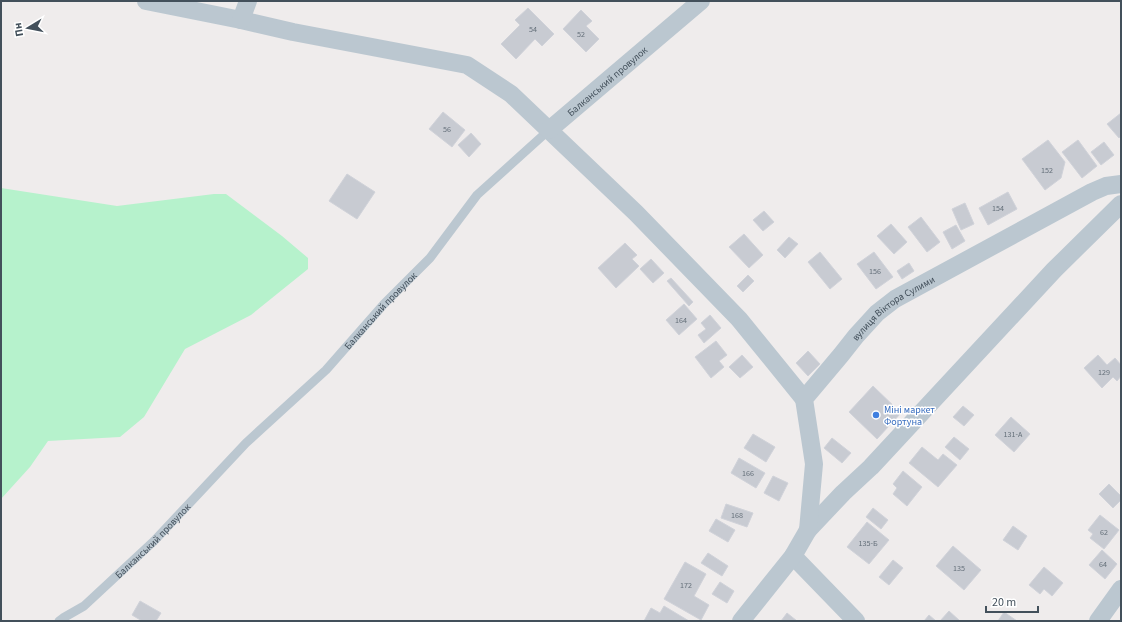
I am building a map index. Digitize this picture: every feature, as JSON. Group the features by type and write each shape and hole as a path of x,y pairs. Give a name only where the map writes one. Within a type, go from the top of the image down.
{"street":[{"path":"146,1 294,32 467,65 511,94 636,213 739,319 804,399 814,464 808,530"},
{"path":"241,20 248,1"},
{"name":"Балканський провулок","path":"549,130 701,1"},
{"name":"вулиця Віктора Сулими","path":"804,399 856,336 877,313 895,299 1092,192 1106,186 1121,184"},
{"path":"742,621 793,556 808,530 843,493 871,467 1054,270 1121,204"},
{"path":"793,556 856,621"},
{"path":"1098,621 1121,588"}],"lane":[{"name":"Балканський провулок","path":"59,621 84,606 154,541 246,443 326,370 384,304 430,258 477,195 549,130"}],"green space":[{"path":"1,188 117,206 214,194 226,194 282,236 308,258 308,269 251,315 185,349 144,417 120,437 48,441 30,467 1,499"}],"building":[{"path":"528,8 554,34 542,46 535,39 516,59 501,44 520,25 515,20"},
{"path":"581,10 592,21 586,26 599,39 586,52 563,29"},
{"path":"443,112 465,130 452,147 429,129"},
{"path":"1121,113 1121,136 1119,138 1107,124"},
{"path":"471,133 481,144 469,157 458,145"},
{"path":"1048,140 1065,162 1061,178 1045,190 1022,159"},
{"path":"1078,140 1097,166 1082,178 1062,152"},
{"path":"1104,142 1114,155 1101,165 1091,152"},
{"path":"347,174 375,192 357,219 329,201"},
{"path":"1008,192 1017,209 988,225 979,208"},
{"path":"965,203 974,224 961,230 952,209"},
{"path":"764,211 774,222 763,231 753,220"},
{"path":"921,217 940,242 927,252 908,227"},
{"path":"891,224 907,242 894,254 877,236"},
{"path":"956,225 965,241 952,249 943,232"},
{"path":"744,234 763,255 749,268 729,247"},
{"path":"789,237 798,244 785,258 777,250"},
{"path":"625,243 637,255 632,259 639,266 616,288 598,268"},
{"path":"820,252 842,279 830,289 808,262"},
{"path":"874,252 893,277 876,289 857,264"},
{"path":"651,259 664,273 653,283 640,269"},
{"path":"909,263 914,271 902,279 897,271"},
{"path":"748,275 754,281 743,292 737,286"},
{"path":"671,278 693,302 689,306 667,281"},
{"path":"684,304 697,319 679,335 666,320"},
{"path":"710,315 721,328 704,343 698,335 706,329 701,323"},
{"path":"716,341 727,355 719,361 724,367 711,378 695,357"},
{"path":"808,351 820,364 808,376 796,363"},
{"path":"742,355 753,367 740,378 729,367"},
{"path":"1098,355 1107,365 1115,358 1121,365 1121,376 1117,381 1113,377 1102,388 1084,368"},
{"path":"873,386 901,413 877,439 849,412"},
{"path":"963,406 974,415 964,426 953,417"},
{"path":"1011,417 1030,434 1014,452 995,435"},
{"path":"753,434 775,447 766,462 744,448"},
{"path":"954,437 969,449 960,460 945,447"},
{"path":"832,438 851,453 842,463 824,448"},
{"path":"922,447 938,460 943,454 957,465 938,487 909,463"},
{"path":"739,458 765,473 756,488 731,473"},
{"path":"903,471 922,487 907,506 893,494 897,488 893,484"},
{"path":"773,476 788,483 779,501 764,493"},
{"path":"1109,484 1121,496 1121,500 1113,508 1099,494"},
{"path":"726,504 753,513 747,527 721,518"},
{"path":"873,508 888,520 881,529 866,517"},
{"path":"1100,515 1119,530 1104,549 1090,538 1093,534 1088,530"},
{"path":"716,519 735,530 728,542 709,531"},
{"path":"867,522 889,540 869,564 847,547"},
{"path":"1013,526 1027,536 1018,550 1003,540"},
{"path":"953,546 981,570 964,590 936,566"},
{"path":"1102,550 1117,564 1105,579 1089,565"},
{"path":"708,553 728,566 722,576 701,563"},
{"path":"893,560 903,568 889,585 879,577"},
{"path":"685,562 706,574 694,596 709,605 701,620 664,599"},
{"path":"1044,567 1063,583 1052,596 1044,589 1040,594 1029,585"},
{"path":"720,582 734,591 727,603 712,594"},
{"path":"140,601 161,613 156,621 142,621 132,615"},
{"path":"664,606 689,621 644,621 651,608 660,613"},
{"path":"949,611 960,621 940,621"},
{"path":"1004,612 1017,621 998,621"},
{"path":"787,613 797,621 781,621"},
{"path":"929,615 936,621 924,621"}],"place":[{"name":"Міні маркет Фортуна","path":"876,415"}]}
